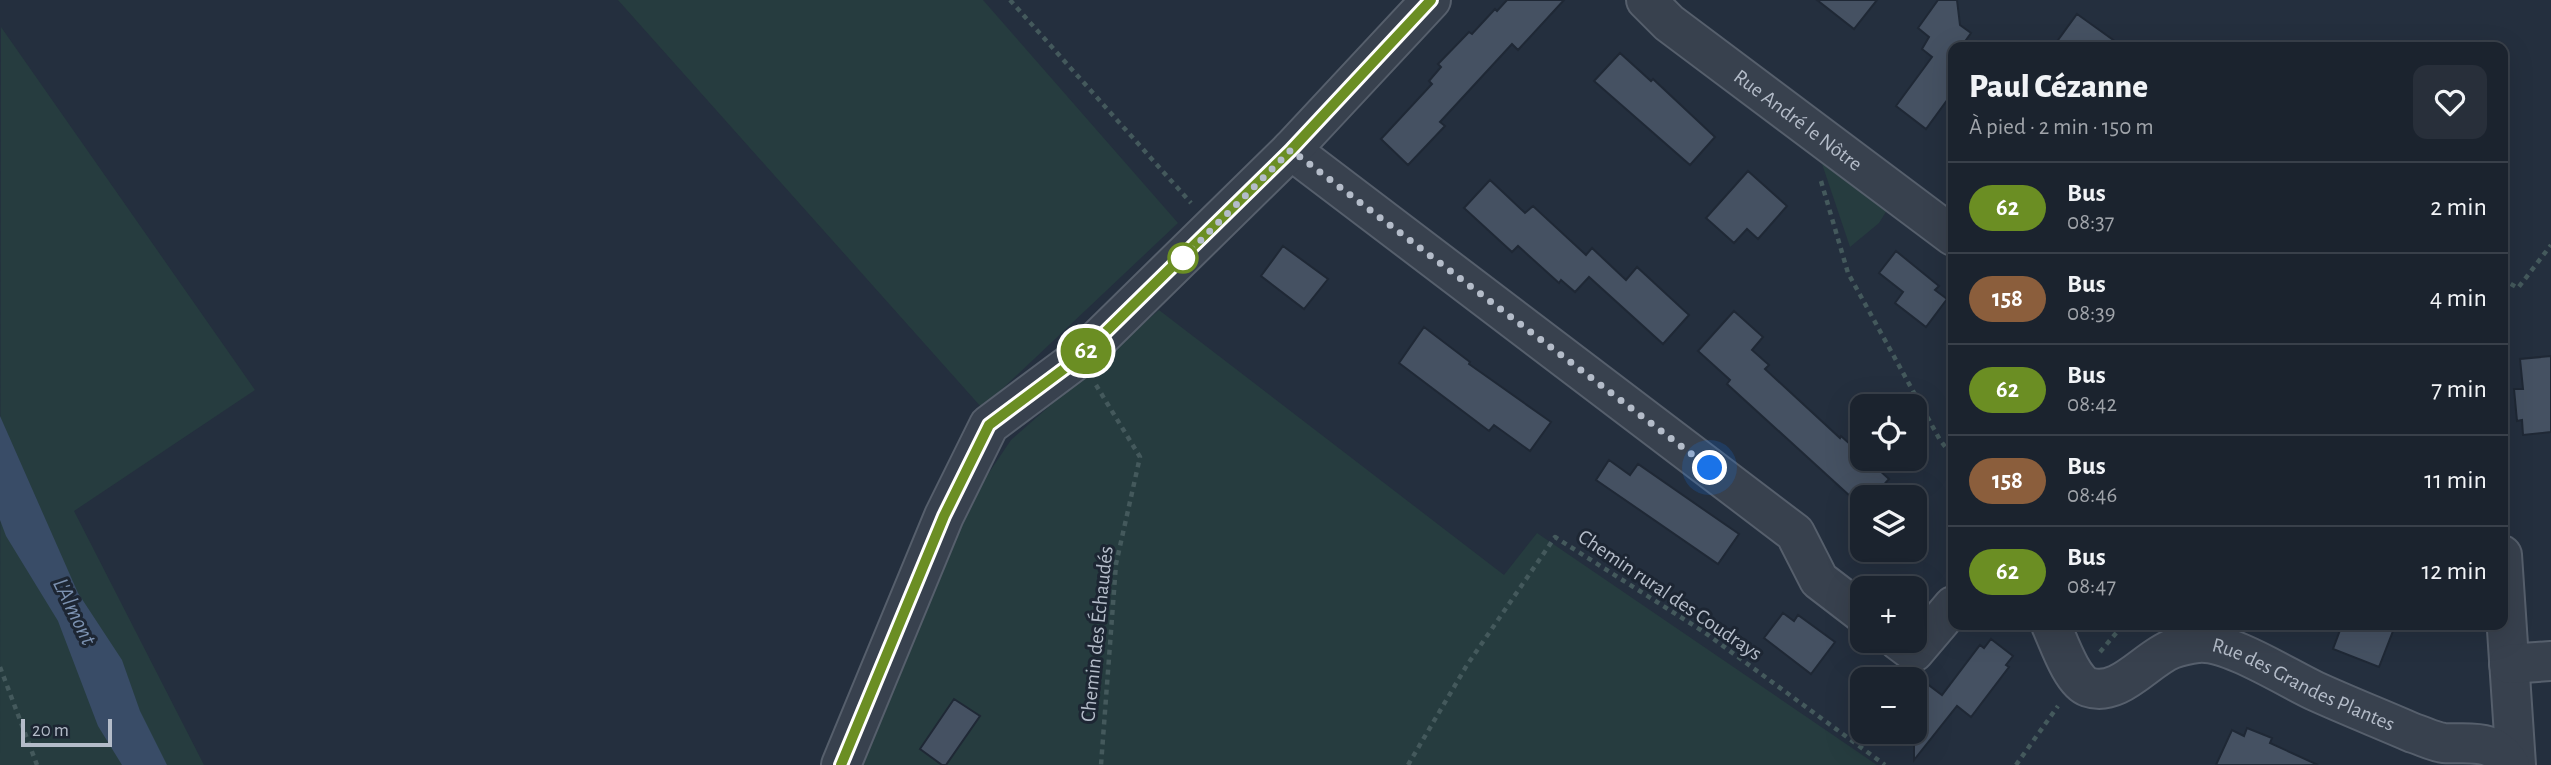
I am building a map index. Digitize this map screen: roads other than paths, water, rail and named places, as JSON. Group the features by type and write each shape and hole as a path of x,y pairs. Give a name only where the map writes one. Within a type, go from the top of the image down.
{"street":[{"path":"841,765 944,516 989,425 1080,357 1291,150 1431,0"},
{"name":"Rue André le Nôtre","path":"1646,0 1669,23 1948,232"},
{"path":"1291,150 1795,533 1819,580 1850,604"},
{"path":"1927,637 1948,612"},
{"name":"Rue des Grandes Plantes","path":"2053,630 2077,679 2085,687 2101,690 2124,680 2172,649 2201,643 2226,648 2316,691 2419,735 2443,743 2466,742 2491,746 2506,758 2510,765"},
{"path":"2507,630 2515,765"},
{"path":"2509,664 2551,661"}],"water":[{"name":"L'Almont","path":"0,416 78,593 122,660 140,711 167,765 122,765 98,726 58,621 6,536 0,520"}]}
